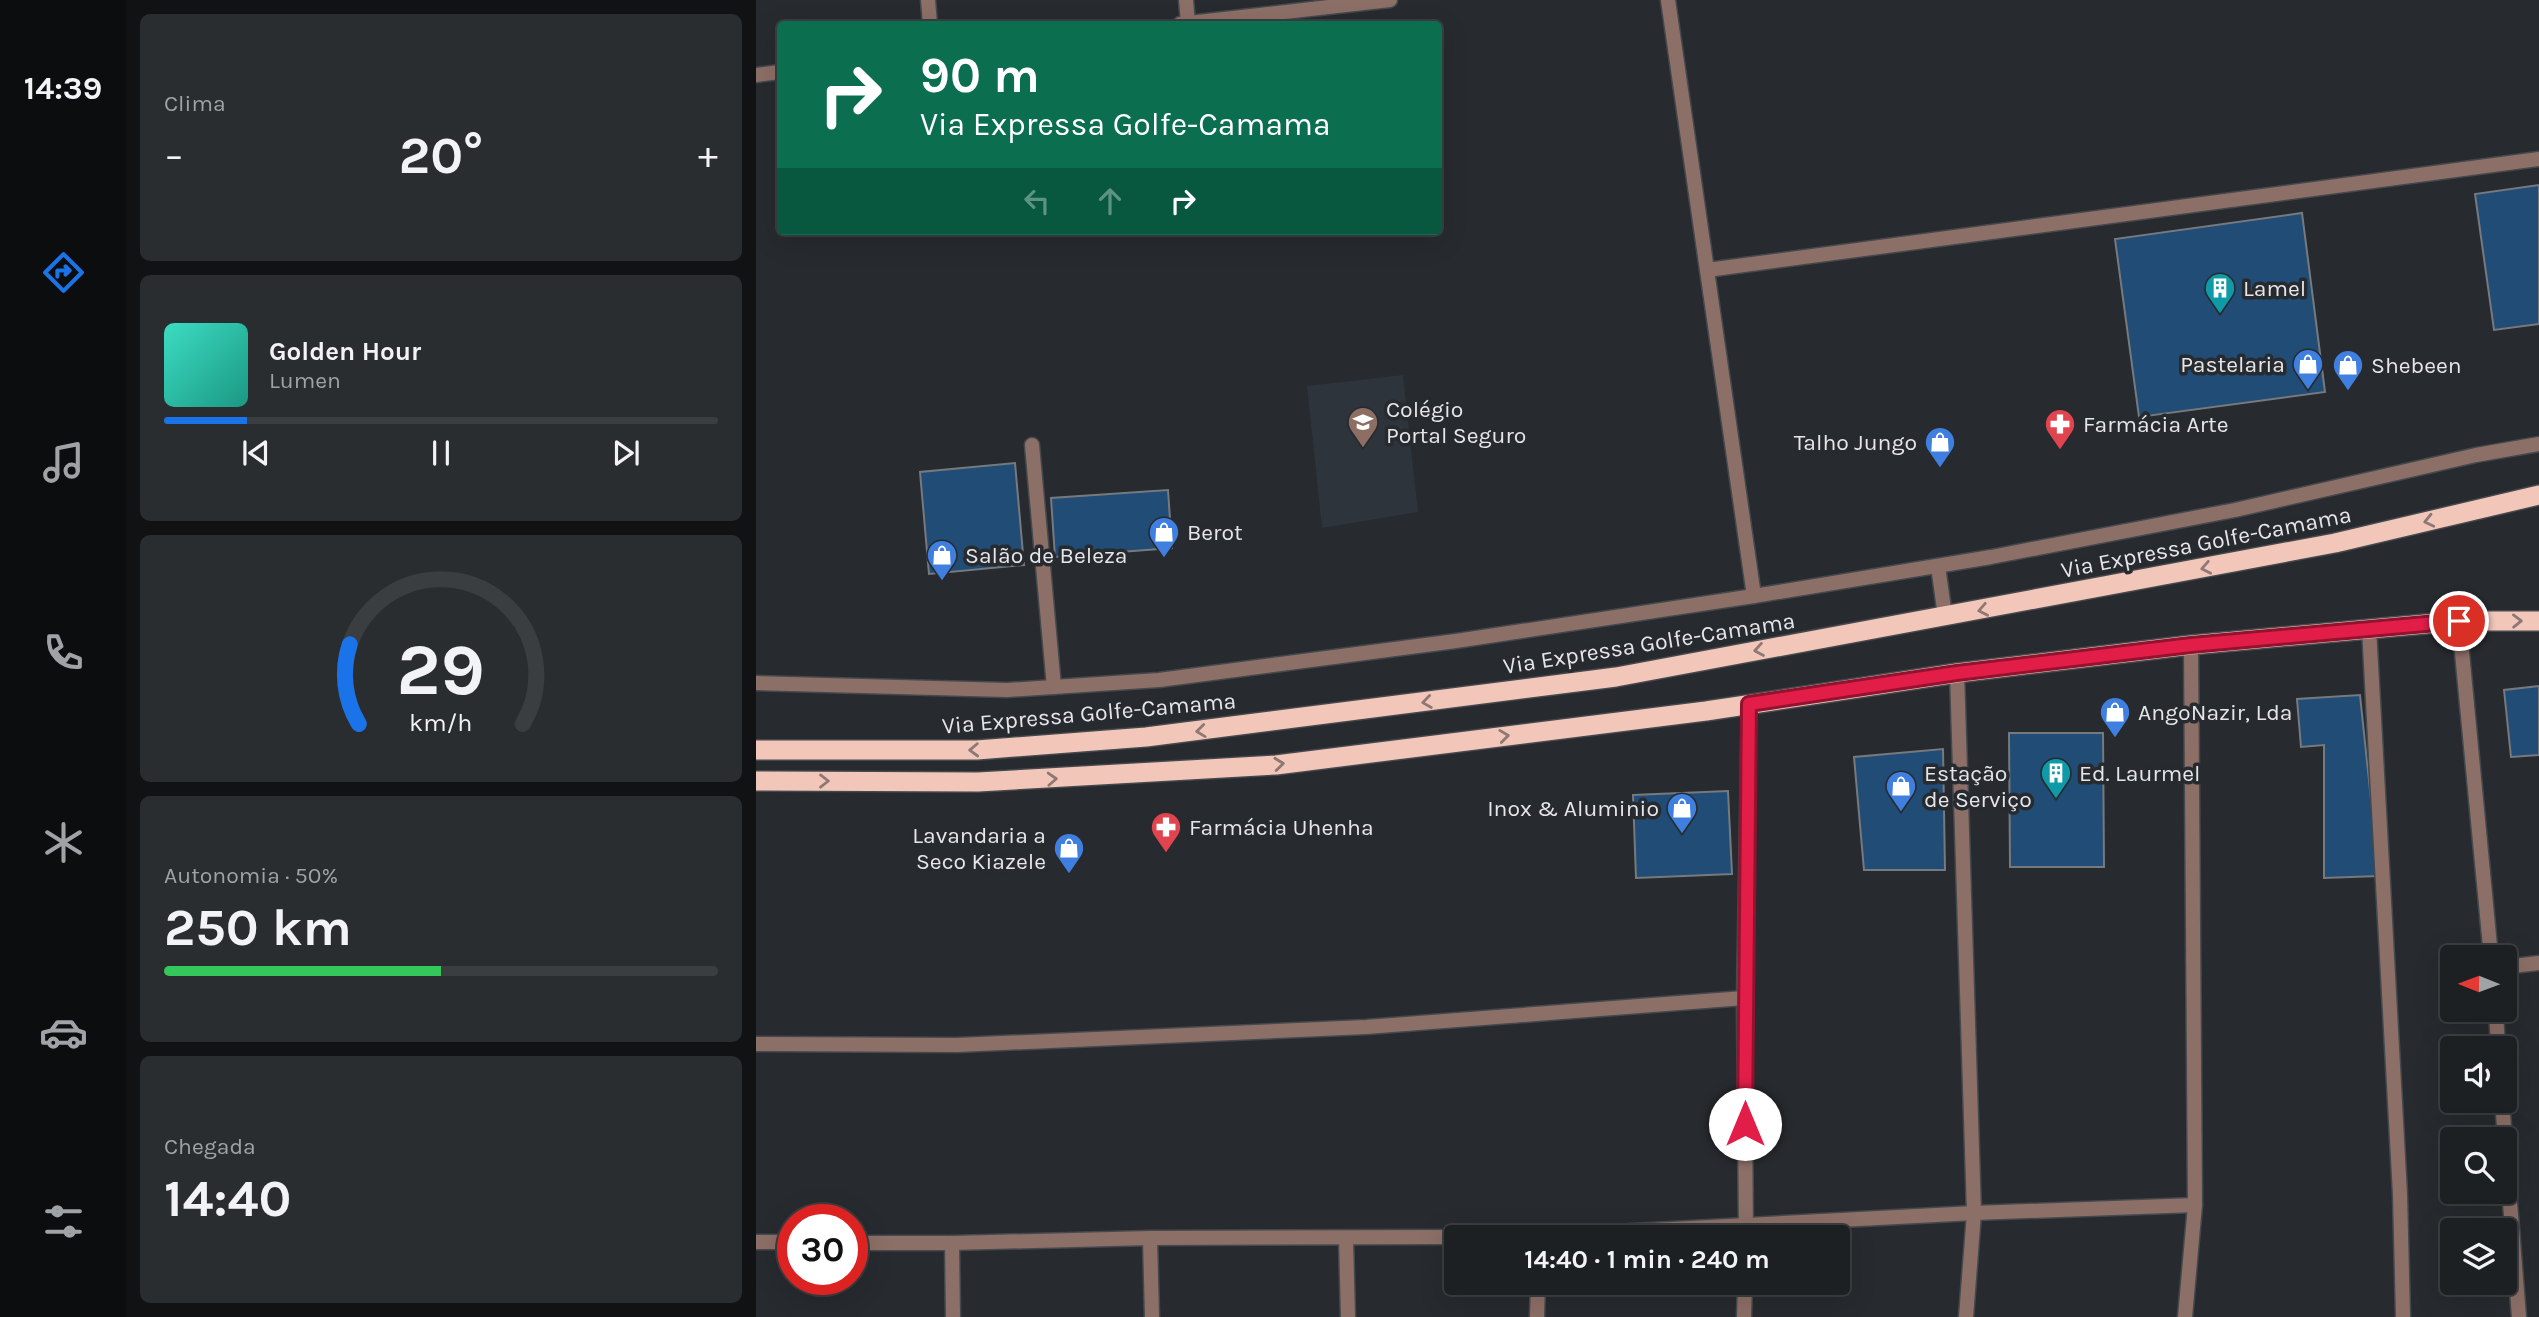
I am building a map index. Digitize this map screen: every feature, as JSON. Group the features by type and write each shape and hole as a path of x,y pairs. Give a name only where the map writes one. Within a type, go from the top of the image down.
{"highway":[{"name":"Via Expressa Golfe-Camama","path":"756,750 977,750 1146,737 1616,677 2334,543 2539,495"},
{"path":"756,781 978,782 1276,765 1749,704 1957,673 2191,645 2459,621 2539,621"}],"street":[{"path":"928,0 930,21"},
{"path":"1184,21 1186,0"},
{"path":"1210,21 1390,0"},
{"path":"1668,0 1754,596"},
{"path":"756,75 777,72"},
{"path":"1707,270 2539,159"},
{"path":"756,683 1007,690 1159,680 1456,641 1938,566 2235,510 2476,455 2539,444"},
{"path":"1032,445 1054,687"},
{"path":"1938,566 1945,617"},
{"path":"2459,621 2490,945"},
{"path":"2370,628 2400,1194 2403,1317"},
{"path":"2185,1317 2195,1205 2191,645"},
{"path":"1957,673 1974,1213 1966,1317"},
{"path":"1746,1225 1744,998 1749,704"},
{"path":"2517,966 2539,963"},
{"path":"756,1044 957,1045 1353,1028 1744,998"},
{"path":"2503,1113 2519,1317"},
{"path":"1822,1225 1974,1213 2195,1205"},
{"path":"868,1242 953,1243 1150,1237 1444,1237"},
{"path":"1150,1237 1153,1317"},
{"path":"1346,1239 1348,1317"},
{"path":"756,1242 777,1242"},
{"path":"953,1243 953,1317"},
{"path":"1537,1317 1538,1295"},
{"path":"1744,1317 1745,1295"}],"shaded area":[{"name":"Colégio Portal Seguro","path":"1403,375 1418,512 1322,528 1307,386"}],"building":[{"path":"2539,185 2539,324 2494,330 2475,194"},
{"name":"Lamel","path":"2302,213 2325,392 2139,417 2115,239"},
{"path":"1015,463 1024,565 929,574 920,472"},
{"path":"1168,490 1172,548 1055,557 1051,498"},
{"path":"2539,686 2539,755 2511,757 2504,690"},
{"path":"2360,695 2379,876 2324,878 2324,745 2301,747 2297,699"},
{"name":"Ed. Laurmel","path":"2009,733 2103,733 2104,867 2010,867"},
{"name":"Estação de Serviço","path":"1943,749 1945,870 1864,870 1854,757"},
{"name":"Inox & Aluminio","path":"1728,791 1732,874 1636,878 1633,795"}],"place":[{"name":"Lamel","path":"2220,315"},
{"name":"Pastelaria","path":"2308,391"},
{"name":"Shebeen","path":"2348,392"},
{"name":"Colégio Portal Seguro","path":"1363,449"},
{"name":"Farmácia Arte","path":"2060,451"},
{"name":"Talho Jungo","path":"1940,469"},
{"name":"Berot","path":"1164,559"},
{"name":"Salão de Beleza","path":"942,582"},
{"name":"AngoNazir, Lda","path":"2115,739"},
{"name":"Ed. Laurmel","path":"2056,800"},
{"name":"Estação de Serviço","path":"1901,813"},
{"name":"Inox & Aluminio","path":"1682,835"},
{"name":"Farmácia Uhenha","path":"1166,854"},
{"name":"Lavandaria a Seco Kiazele","path":"1069,875"}],"route":[{"path":"1745,1124 1744,998 1749,704 1957,673 2191,645 2459,621"}]}
